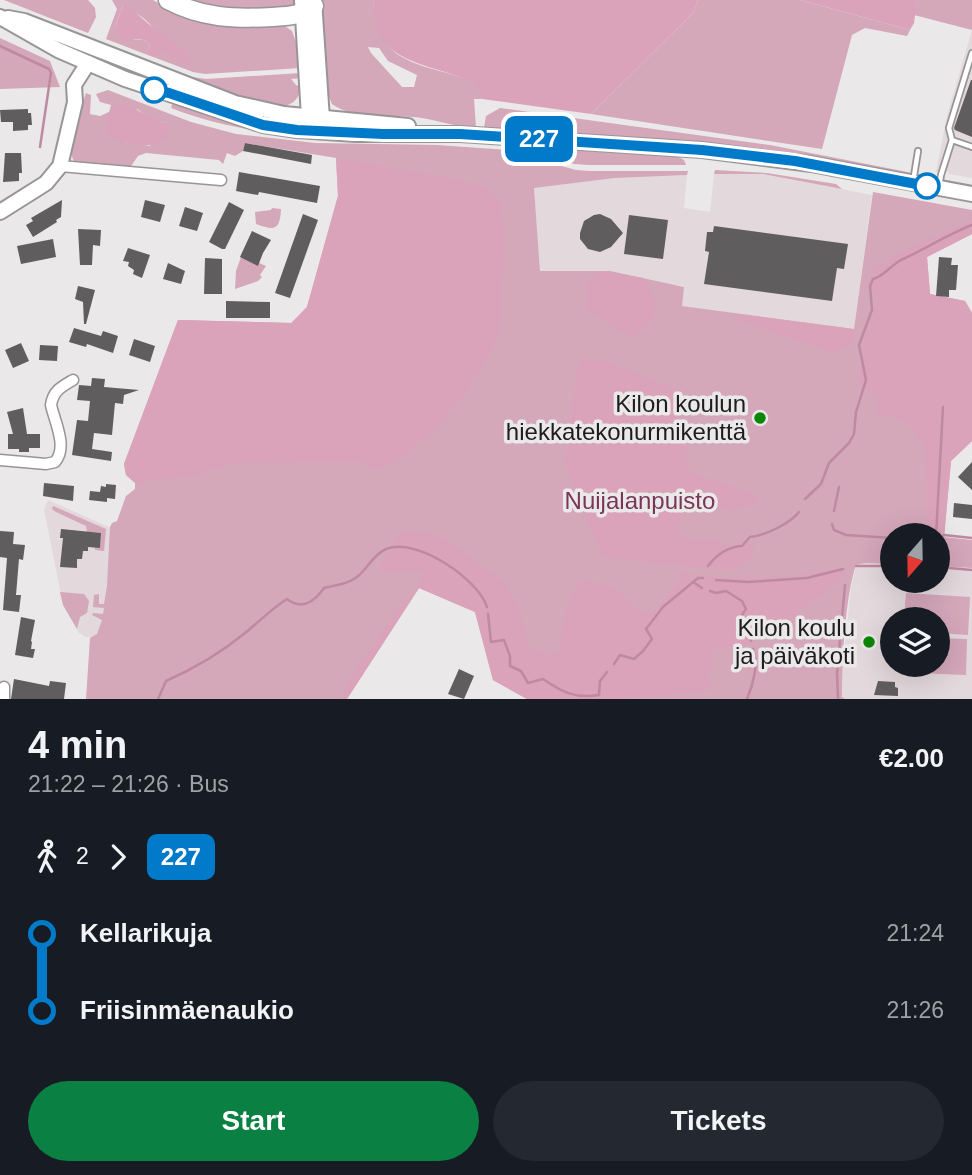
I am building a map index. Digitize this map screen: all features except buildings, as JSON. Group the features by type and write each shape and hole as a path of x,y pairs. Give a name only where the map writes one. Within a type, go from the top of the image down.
{"highway":[{"path":"169,0 194,11 221,18 308,5"}],"main road":[{"path":"308,5 316,122"},
{"path":"0,17 88,63 154,90 263,125 316,122"},
{"path":"0,17 24,21 235,103 316,122 438,135 460,134 748,155 972,194"},
{"path":"0,212 46,183 60,166 75,102 74,85 88,63 93,48"}],"street":[{"path":"60,166 221,180"},
{"path":"0,460 46,464 55,462 60,455 61,446 52,413 52,399 59,388 73,380"},
{"path":"4,687 4,699"}],"lane":[{"path":"939,188 952,140 949,128 972,53"},
{"path":"952,140 972,147"},
{"path":"913,183 918,151"}],"shaded area":[{"path":"972,30 972,178 949,174 948,171 936,172 947,116"},
{"path":"714,174 763,174 872,195 854,329 681,306 684,286 540,271 534,188 615,178 687,175 684,208 710,212"},
{"path":"48,500 118,531 110,627 94,637 79,633 63,605 44,510"},
{"name":"Kilon koulu ja päiväkoti","path":"866,563 880,564 880,593 950,593 950,567 972,568 972,699 842,697 842,671 856,565"}],"green space":[{"path":"4,0 88,0 95,8 96,17 88,33"},
{"path":"112,0 153,0 172,11 211,24 282,24 292,31 300,68 205,74 193,72 156,58 157,39 152,26 123,5 115,27 133,40 143,40 150,46 145,54 106,39 117,9"},
{"path":"181,0 297,0 295,8 241,12"},
{"path":"318,0 374,0 378,27 384,41 393,51 418,64 474,82 482,99 474,99 476,128 422,118 351,112 332,104 325,87","holes":["368,47 379,48 388,61 417,75 414,87 402,87"]},
{"path":"374,0 698,0 694,12 591,114 482,99 473,82 422,65 391,49 381,37 375,21"},
{"path":"698,0 800,0 910,30 907,36 865,28 852,35 822,149 591,114 694,12"},
{"path":"800,0 917,0 914,23 910,30"},
{"path":"917,0 972,0 972,30 914,15"},
{"path":"123,5 128,5 181,47 191,61 189,68 160,49 156,58 145,54 150,46 145,41 125,41 116,34 115,27"},
{"path":"0,38 50,61 60,87 0,89"},
{"path":"301,73 301,78 291,79 301,87 295,100 284,106 249,103 185,76 206,79"},
{"name":"Nuijalanpuisto","path":"108,90 191,122 236,134 315,143 437,145 508,150 522,154 537,165 543,161 576,170 688,171 687,175 615,178 534,188 540,271 610,271 684,287 682,306 854,329 873,192 972,210 972,234 927,257 930,294 965,301 972,313 972,441 951,461 945,523 880,523 880,564 856,565 845,630 842,697 845,699 527,699 493,680 475,612 419,588 347,699 86,699 90,638 97,634 102,620 92,615 103,614 104,608 93,607 94,595 99,594 99,604 104,604 110,527 117,521 126,496 135,489 135,483 126,475 124,464 178,320 292,323 307,307 338,196 336,158 245,143 243,151 235,156 227,153 223,164 219,160 146,153 138,156 129,169 74,161 71,154 72,137 86,93 91,95 90,114 100,116 109,112 111,105 100,102 96,94","holes":["137,109 152,119 166,123 150,146 125,142"]},
{"path":"173,101 279,134 198,117 171,108"},
{"path":"121,104 166,123 168,136 163,141 149,145 134,144 112,137 108,118 112,110"},
{"path":"500,108 770,145 933,177 928,179 752,148 484,128 486,116"},
{"path":"518,144 675,155 684,160 686,165 574,164 517,147"},
{"path":"336,158 455,179 489,188 500,205 504,238 499,329 495,345 458,403 430,433 396,462 377,469 356,461 234,463 191,476 135,483 126,475 124,464 178,320 291,323 307,307 338,196"},
{"path":"715,170 767,173 836,184 842,189 763,174 714,174"},
{"path":"281,209 278,225 268,228 256,224 255,212"},
{"path":"972,221 972,234 927,257 930,294 965,301 972,313 972,441 951,461 945,523 928,523 925,445 904,420 876,413 878,397 859,383 864,341 878,299 869,283 875,268 911,247"},
{"path":"241,257 266,266 258,281 235,289 236,271"},
{"path":"598,271 644,278 653,297 655,312 649,324 632,337 586,308 588,287"},
{"path":"732,313 854,329 853,343 833,353 741,321"},
{"path":"579,359 608,362 681,391 681,425 690,472 758,495 755,504 728,511 716,504 683,501 678,534 699,542 719,540 731,547 749,544 754,546 755,551 750,560 732,570 607,558 601,553 565,465"},
{"path":"53,506 106,529 104,551 95,550 95,547 100,547 101,533 87,532 86,526 56,512 52,509"},
{"path":"410,532 428,533 447,540 503,582 520,613 529,647 550,656 559,652 571,596 583,582 597,582 612,588 645,615 666,599 681,576 679,573 761,578 801,575 841,567 846,570 819,596 763,638 745,645 712,650 714,664 705,678 716,689 644,697 634,695 633,699 527,699 493,680 475,612 419,588 347,699 342,699 351,676 422,579 422,572 378,570 400,535"},
{"name":"Nuijalanpuisto","path":"950,538 972,540 972,568 950,567"},
{"path":"60,592 84,594 89,601 87,613 80,617 77,629 63,605"},
{"path":"906,593 970,597 968,635 950,634 950,607 905,607"},
{"path":"950,638 967,639 966,675 950,674"}],"waterway":[{"path":"0,46 49,69 51,73 40,147"},
{"path":"805,499 821,484 829,463 854,434 856,412 866,380 859,345 872,310 870,286 873,279 901,260 972,225"},
{"path":"937,523 943,407"},
{"path":"834,511 839,487"},
{"path":"708,566 723,552 742,546 750,537 777,528 799,512"},
{"path":"832,524 834,530 846,535 880,537"},
{"path":"950,536 972,538"},
{"path":"158,699 166,681 227,647 287,599 298,604 308,603 324,588 354,579 386,549 414,549 445,563 472,584 487,607"},
{"path":"856,566 880,566"},
{"path":"950,568 972,570"},
{"path":"716,580 748,582 807,578 843,569"},
{"path":"614,664 620,655 634,659 643,651 652,639 646,629 663,607 698,578 703,578"},
{"path":"693,582 702,588"},
{"path":"838,698 837,673 845,585"},
{"path":"710,591 726,591 742,601 746,609 742,615 751,641"},
{"path":"488,614 491,642 504,640 510,656 510,666 521,671 528,683 543,679 569,693 599,695 600,681 607,672"},
{"path":"747,699 755,667 753,649"}],"bus line":[{"name":"227","path":"154,90 263,125 297,130 356,134 460,134 702,150 795,161 927,186"}],"place":[{"name":"Kilon koulun hiekkatekonurmikenttä","path":"760,418"},
{"name":"Kilon koulu ja päiväkoti","path":"869,642"}]}
